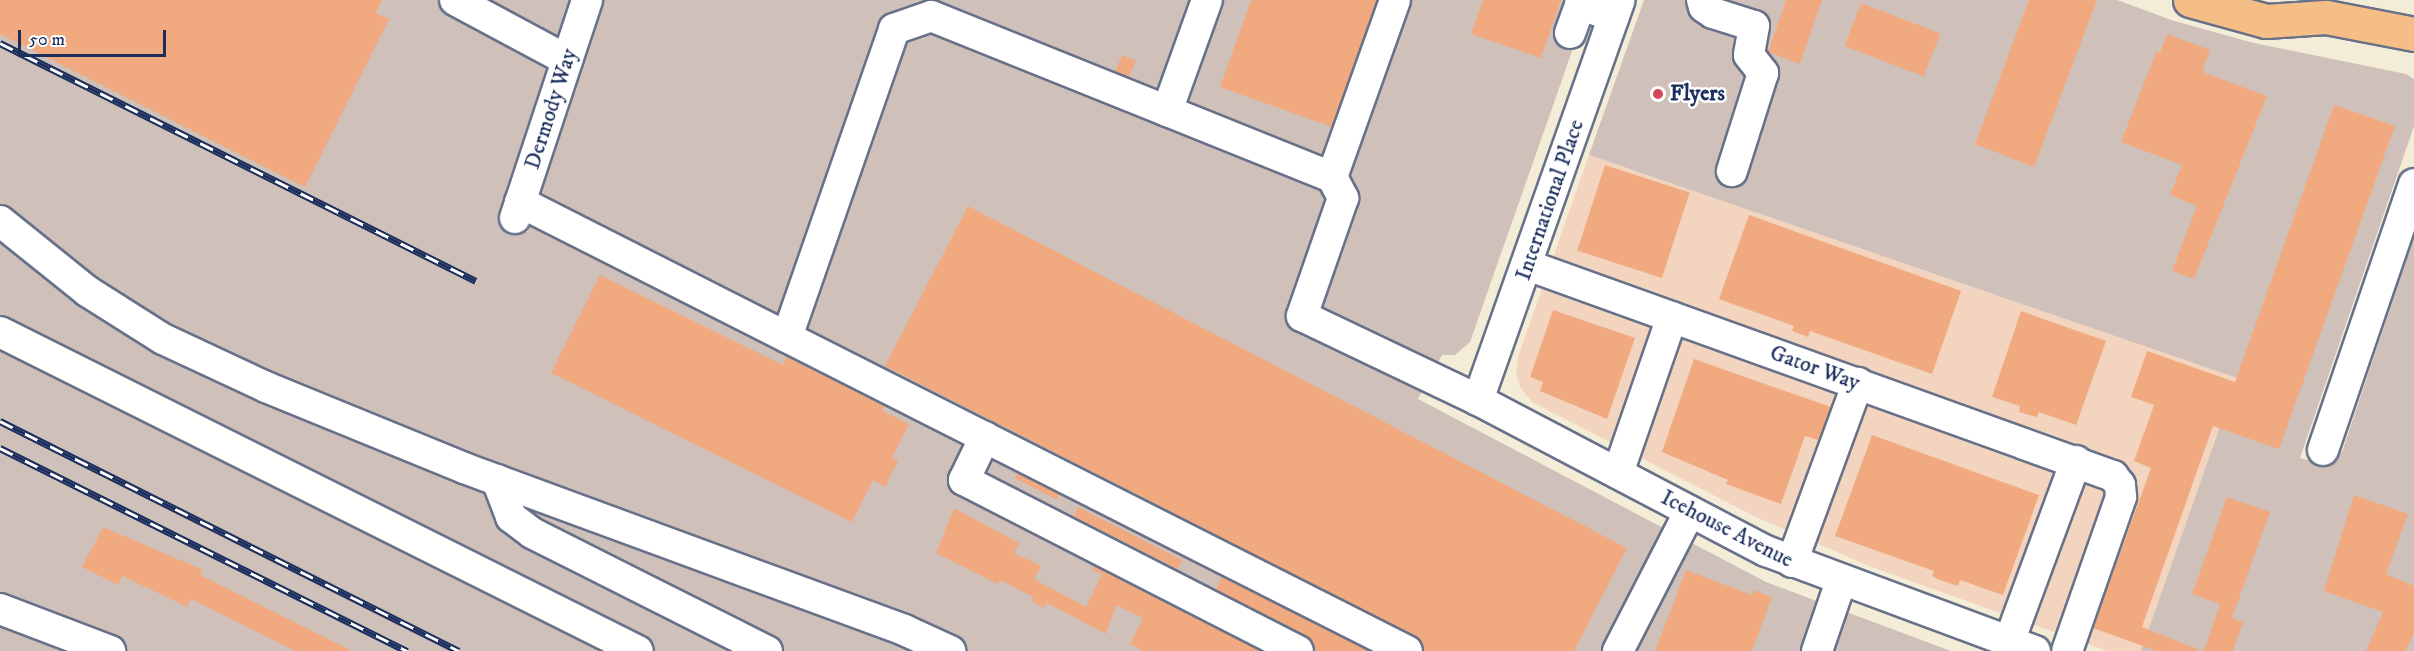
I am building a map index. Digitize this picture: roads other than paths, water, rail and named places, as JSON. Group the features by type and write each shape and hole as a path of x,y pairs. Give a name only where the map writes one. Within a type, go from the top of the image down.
{"main road":[{"path":"2190,0 2266,21 2313,8 2414,34"}],"street":[{"path":"454,0 567,60"},
{"name":"Dermody Way","path":"587,0 517,210 787,337"},
{"path":"1167,111 1207,0"},
{"path":"1395,0 1332,177 931,16 894,28 787,337 1407,651"},
{"path":"1702,0 1704,7 1713,13 1754,26 1749,55 1763,73 1732,171"},
{"path":"1570,33 1581,2 1617,9"},
{"name":"International Place","path":"1478,400 1617,9"},
{"name":"Icehouse Avenue","path":"1332,177 1343,198 1302,316 1478,400 1792,562 2022,646"},
{"path":"2323,450 2414,184"},
{"path":"0,220 87,291 163,339 341,420 904,630 950,651"},
{"name":"Gator Way","path":"1527,265 2104,470 2120,485 2121,497 2067,651"},
{"path":"1617,473 1672,317"},
{"path":"0,332 638,651"},
{"path":"1792,562 1857,383"},
{"path":"985,437 964,480 1298,651"},
{"path":"2022,646 2076,460"},
{"path":"497,480 511,517 532,533 767,651"},
{"path":"1618,651 1690,511"},
{"path":"1817,651 1841,581"},
{"path":"0,609 91,648"}],"railway":[{"path":"0,43 476,281"},
{"path":"0,421 459,651"},
{"path":"0,448 407,651"}],"place":[{"name":"Flyers","path":"1658,94"}]}
